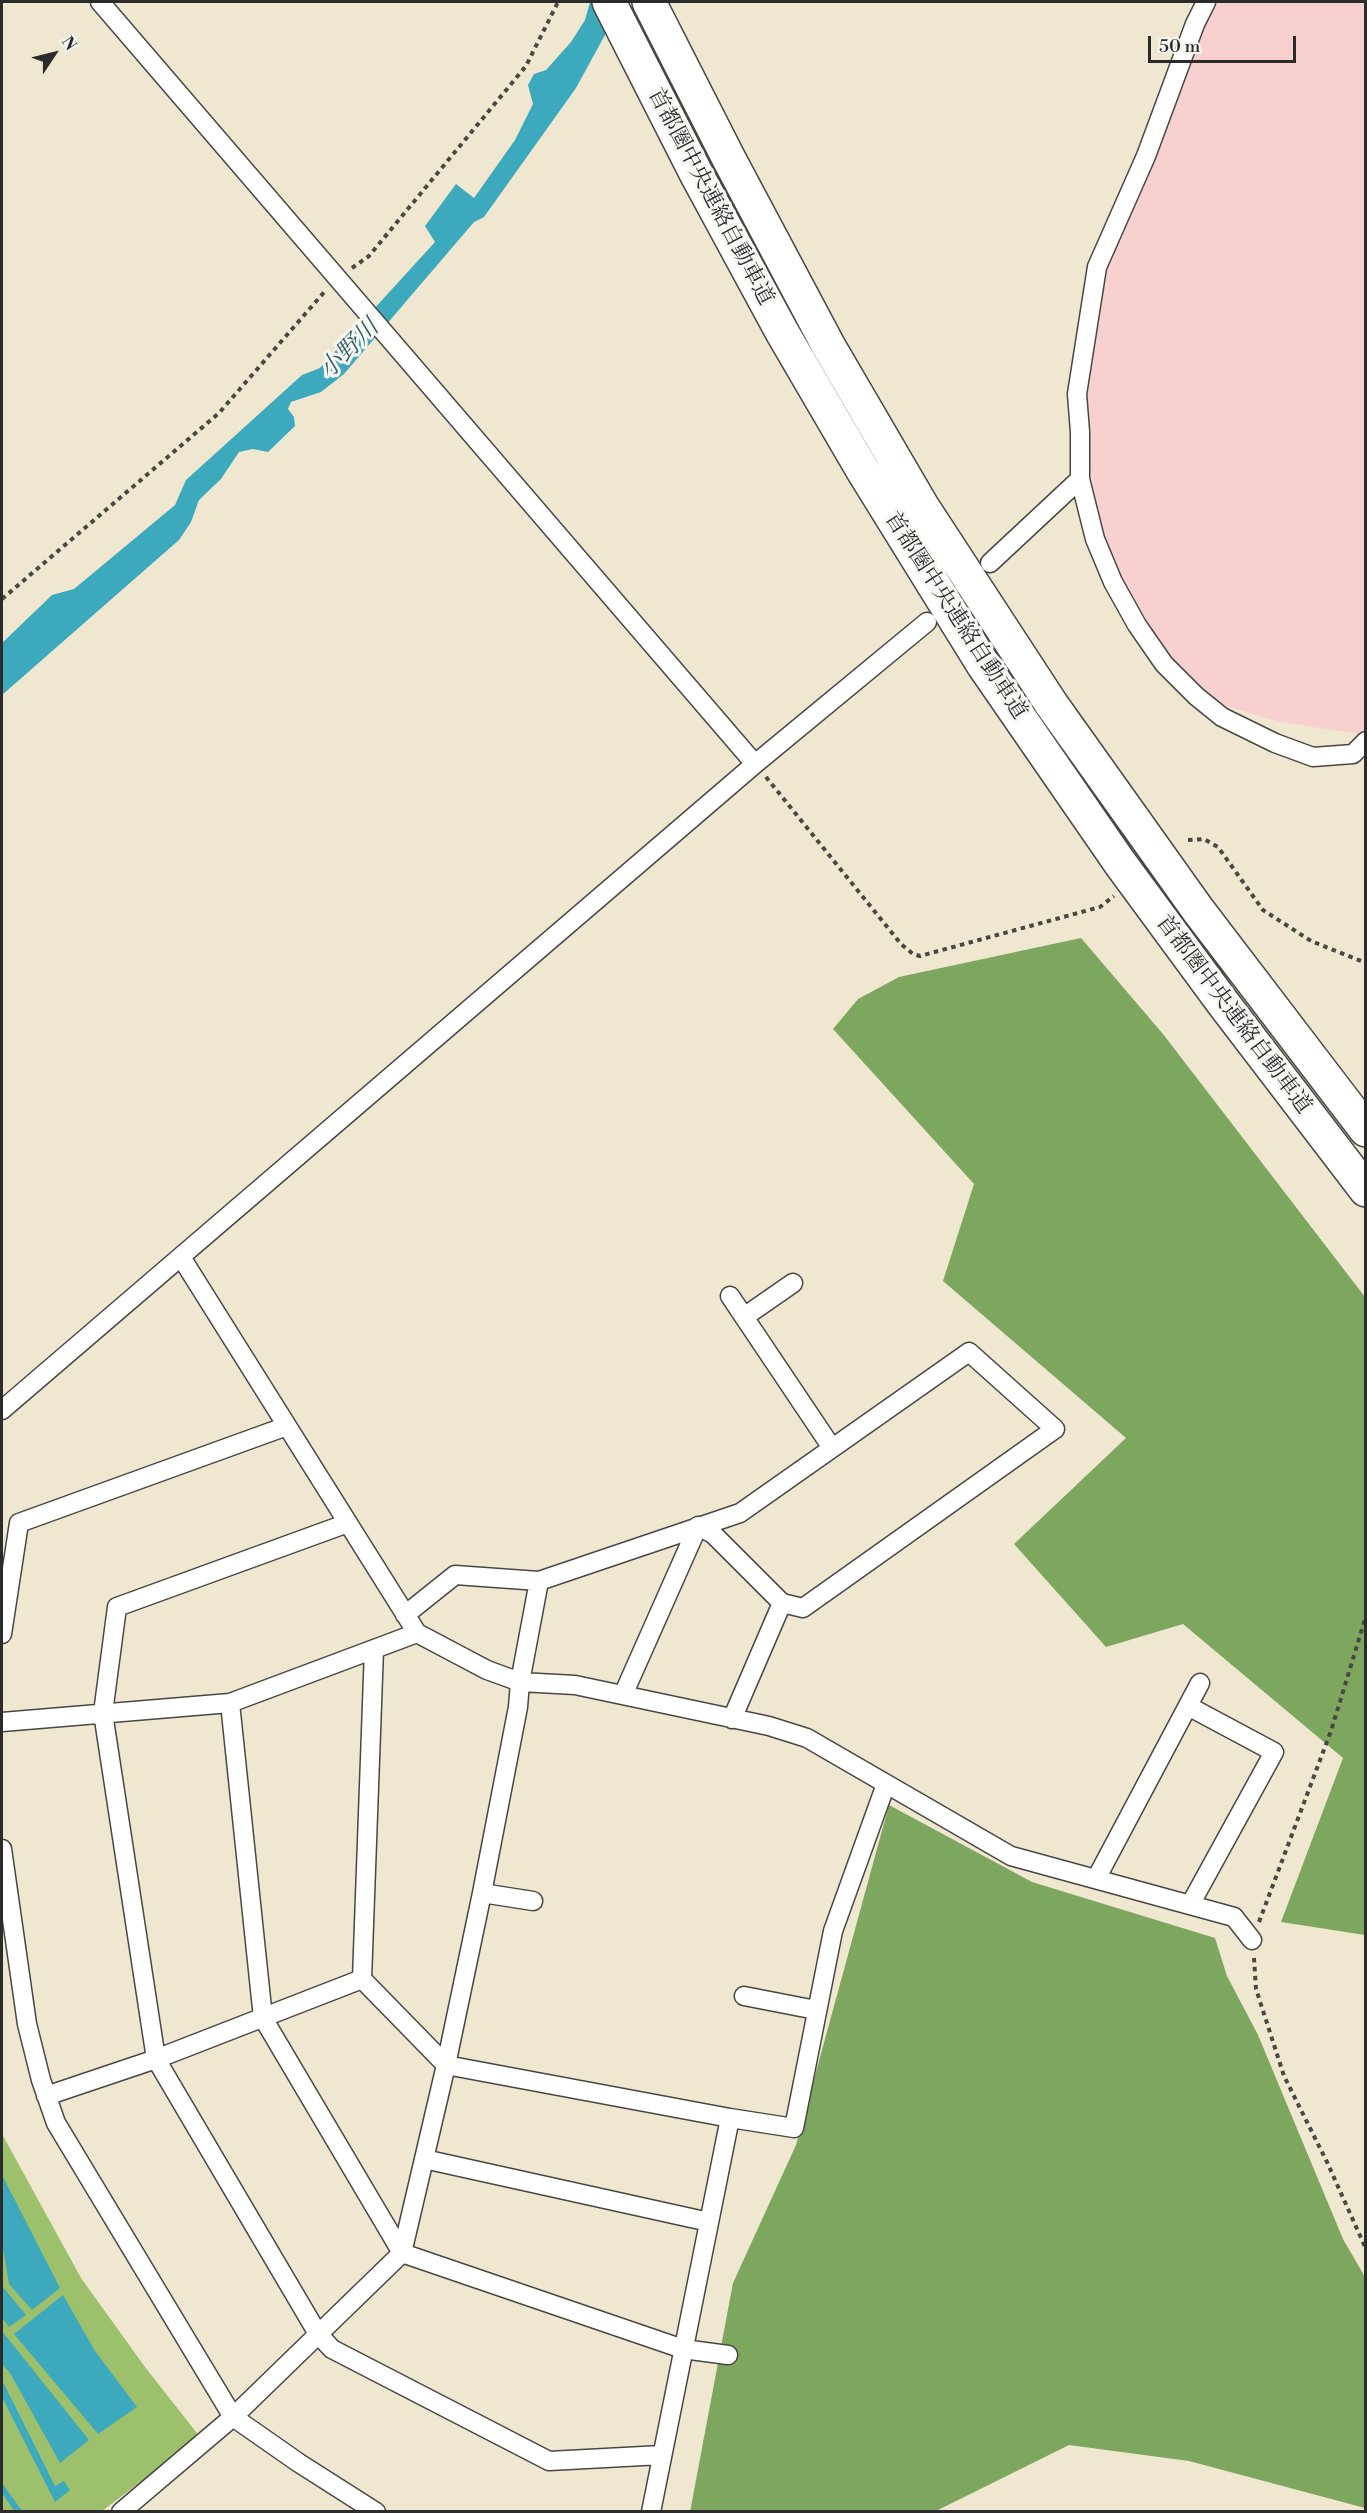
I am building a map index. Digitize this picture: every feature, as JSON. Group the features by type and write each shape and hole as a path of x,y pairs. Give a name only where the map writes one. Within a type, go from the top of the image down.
{"highway":[{"name":"首都圏中央連絡自動車道","path":"609,2 698,177 782,332 862,469 984,666 1134,882 1365,1190"},
{"name":"首都圏中央連絡自動車道","path":"649,2 828,345 922,506 1052,705 1198,910 1365,1130"}],"street":[{"path":"100,2 755,764"},
{"path":"1206,2 1195,24 1146,156 1097,267 1077,394 1080,479 1095,539 1113,582 1137,625 1164,664 1196,696 1222,717 1275,743 1313,757 1353,754 1365,741"},
{"path":"990,563 1080,479"},
{"path":"2,1410 755,764 927,622"},
{"path":"181,1257 417,1633 487,1670 520,1682 575,1685 769,1726 807,1738 1011,1856 1234,1917 1252,1940"},
{"path":"744,1317 793,1283"},
{"path":"730,1296 832,1448"},
{"path":"405,1615 455,1575 539,1581 698,1526 740,1513 969,1352 1055,1429 803,1608 782,1603 713,1534 698,1526"},
{"path":"2,1634 19,1523 287,1426"},
{"path":"348,1523 117,1607 103,1713 156,2059 318,2334 332,2349 549,2461 662,2455"},
{"path":"623,1695 698,1526"},
{"path":"120,2511 233,2417 402,2253 446,2065 482,1893 518,1707 520,1682 539,1581"},
{"path":"732,1719 782,1603"},
{"path":"2,1722 230,1703 417,1633"},
{"path":"374,1649 362,1980 446,2065 794,2128 833,1931 886,1784"},
{"path":"1096,1879 1200,1683"},
{"path":"230,1703 263,2018 402,2253 683,2349 728,2355"},
{"path":"1188,1706 1274,1752 1190,1905"},
{"path":"2,1849 27,2024 46,2096 56,2123 233,2417 298,2463 376,2511"},
{"path":"482,1893 533,1901"},
{"path":"46,2096 156,2059 362,1980"},
{"path":"744,1996 816,2010"},
{"path":"651,2511 730,2118"},
{"path":"424,2159 709,2222"}],"path":[{"path":"2,599 219,413 340,282 369,256 526,66 558,2"},
{"path":"1365,669 1365,674"},
{"path":"755,764 901,944 913,954 920,956 1100,907 1115,895"},
{"path":"1188,840 1204,839 1218,847 1263,910 1311,941 1365,963"},
{"path":"1365,1616 1331,1731 1252,1940 1257,1989 1284,2076 1328,2162 1365,2249"}],"shaded area":[{"path":"1212,2 1365,2 1365,735 1276,721 1196,696 1095,539 1080,432 1097,267"}],"green space":[{"path":"1081,938 1163,1034 1365,1297 1365,1935 1281,1922 1343,1758 1183,1624 1106,1647 1014,1544 1126,1438 943,1281 974,1184 833,1029 858,999 899,977"},
{"path":"889,1805 1032,1882 1215,1938 1227,1976 1258,2035 1343,2239 1365,2277 1365,2508 1189,2461 1069,2445 936,2511 690,2512 733,2283 796,2145"},
{"path":"2,2134 81,2278 145,2367 200,2437 102,2511 2,2511"}],"water":[{"name":"小野川","path":"590,2 623,2 576,88 484,217 474,222 344,374 321,392 291,402 288,409 294,417 295,426 268,452 253,449 239,452 221,479 199,500 191,522 179,540 2,695 2,643 52,595 74,589 175,505 186,480 302,375 320,368 435,242 425,226 456,184 474,198 515,140 533,104 528,85 534,74 546,70 571,42 585,20"},
{"path":"2,2175 60,2288 32,2310 9,2284 2,2243"},
{"path":"2,2286 26,2315 9,2327 2,2318"},
{"path":"63,2295 95,2351 137,2407 98,2434 14,2334"},
{"path":"2,2331 89,2440 60,2463 10,2373 2,2364"},
{"path":"2,2380 55,2486 64,2481 70,2490 55,2502 2,2397"}],"waterway":[{"path":"2,2488 19,2512"}]}
